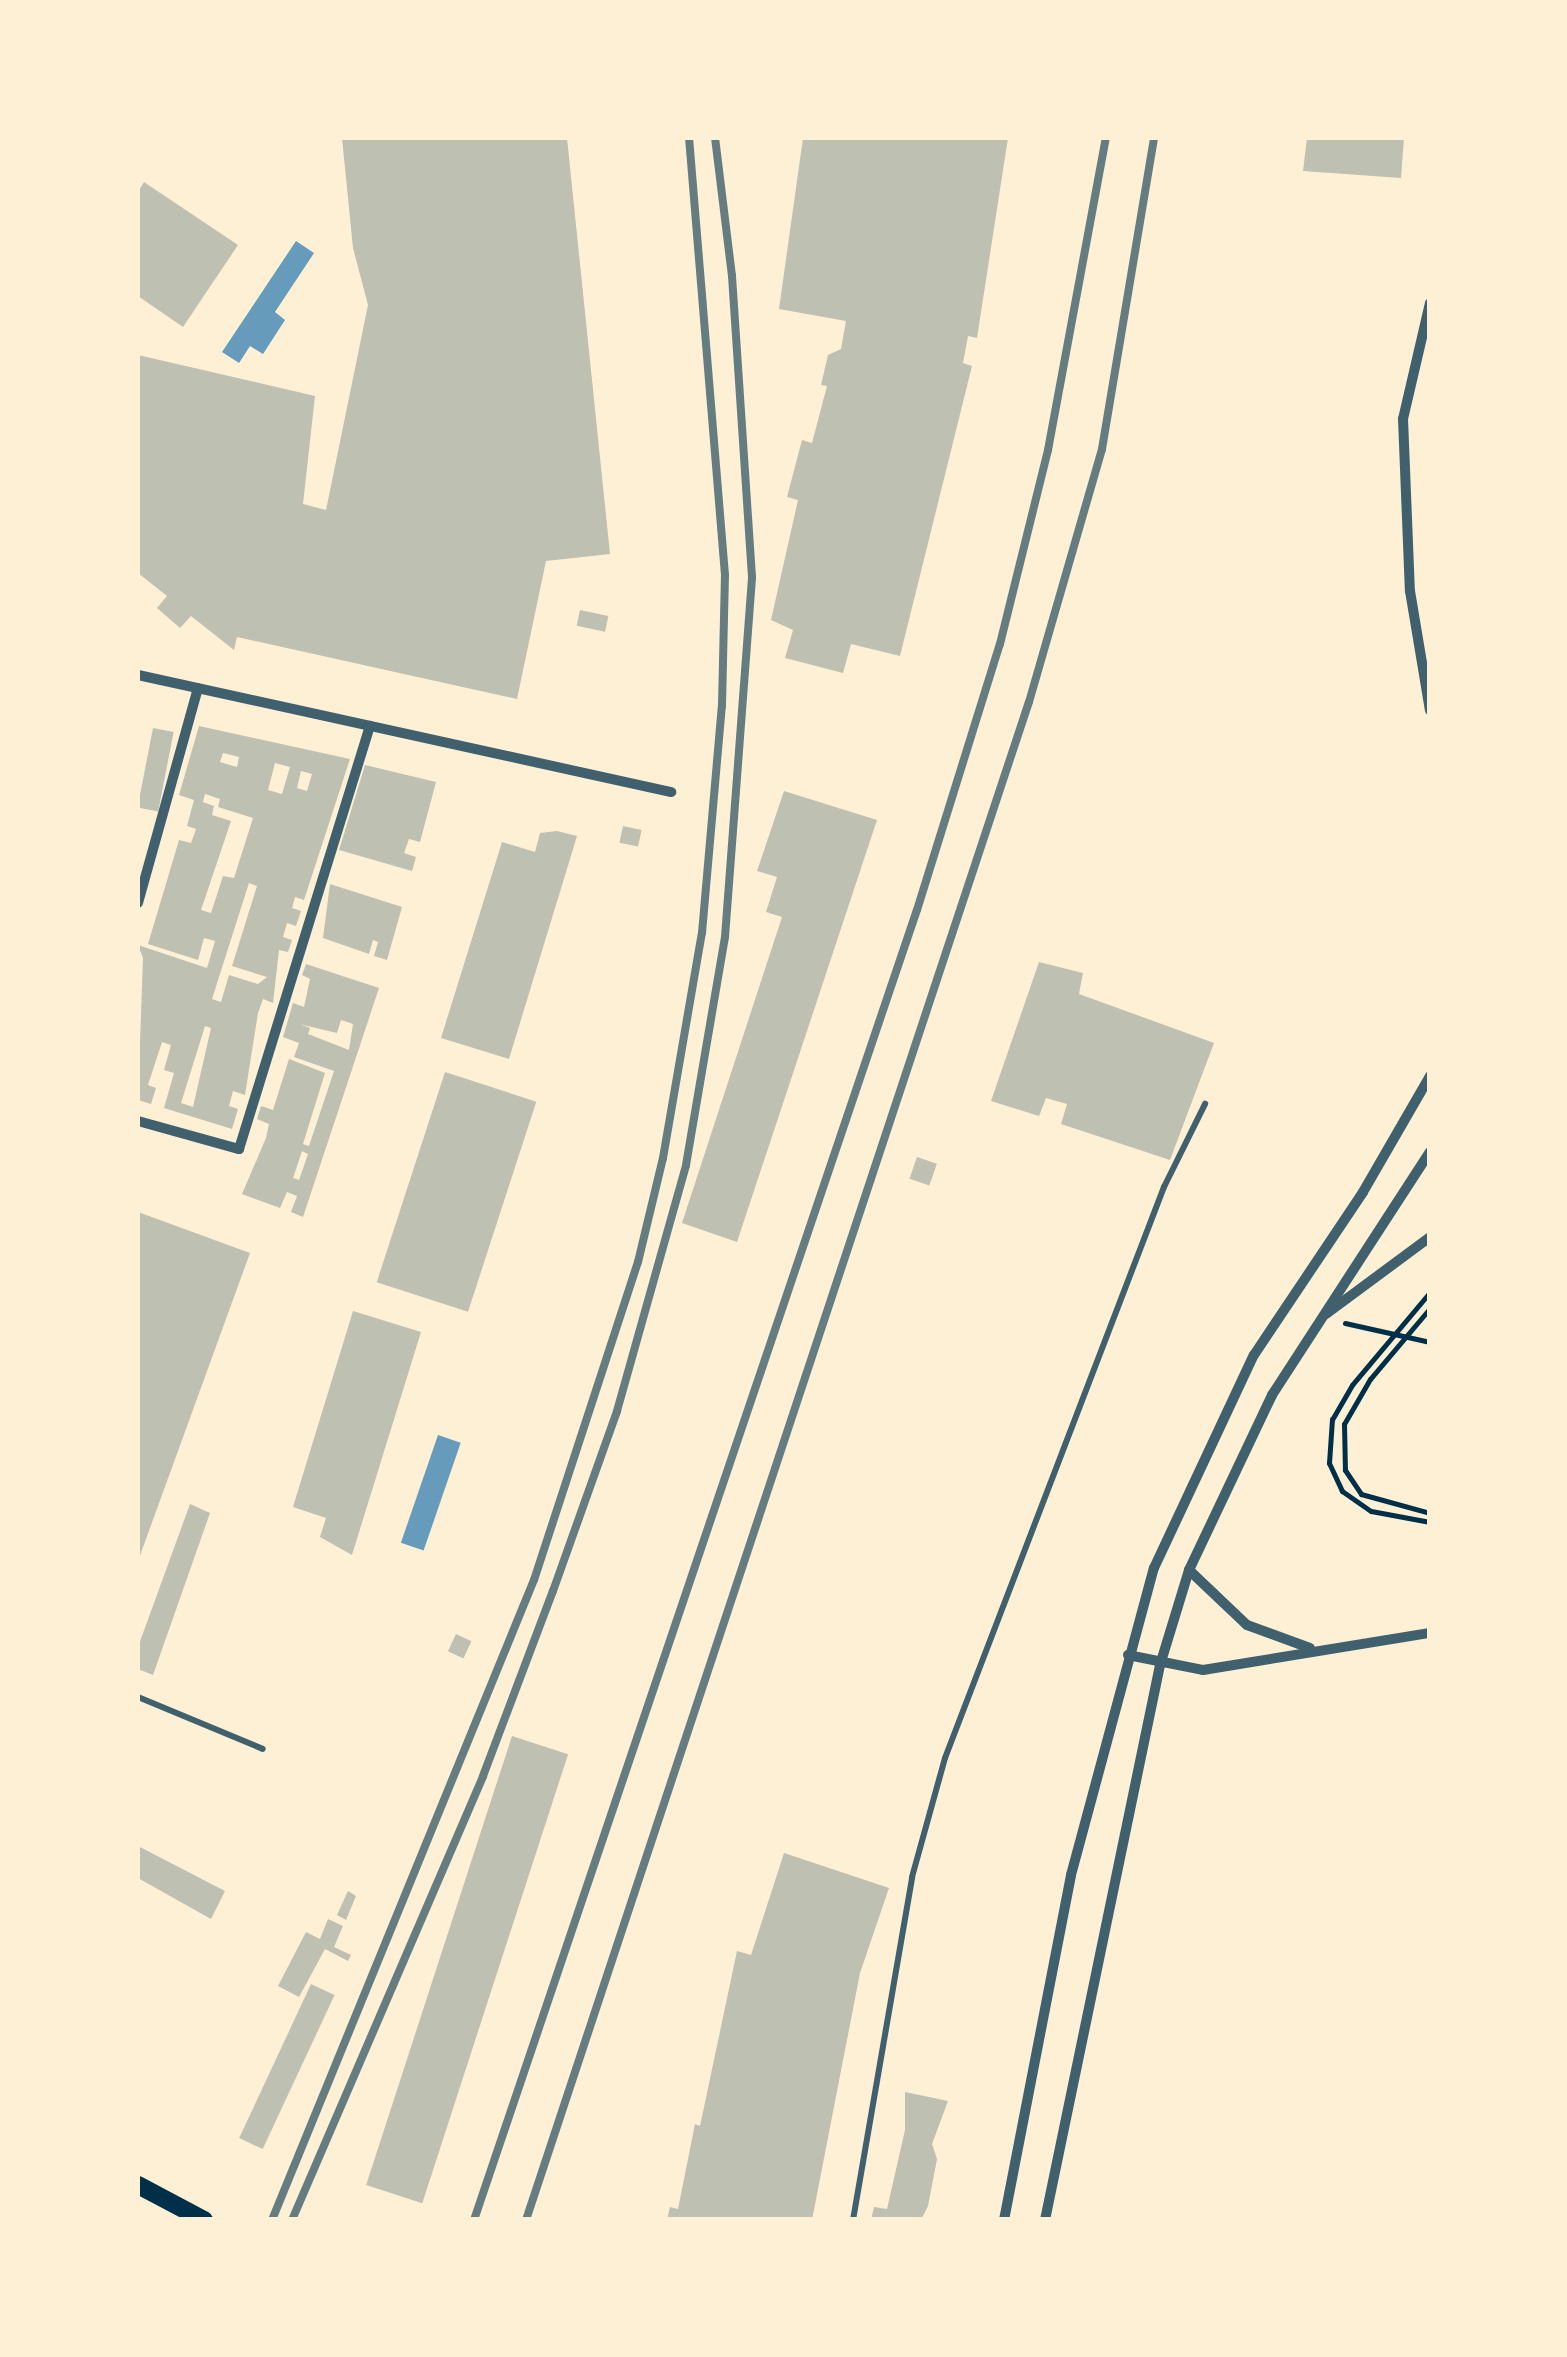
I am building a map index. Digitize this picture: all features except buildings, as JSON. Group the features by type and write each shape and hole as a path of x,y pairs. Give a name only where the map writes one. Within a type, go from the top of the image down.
{"main road":[{"path":"138,2185 204,2220"}],"street":[{"path":"1430,302 1403,419 1405,535 1430,710"},
{"path":"138,674 671,792"},
{"path":"138,903 198,688"},
{"path":"138,1121 238,1150 370,726"},
{"path":"1004,2220 1071,1875 1154,1568 1254,1355 1372,1178 1430,1076"},
{"path":"1046,2220 1160,1666 1189,1570 1244,1448 1322,1318 1430,1152"},
{"path":"1322,1318 1430,1236"},
{"path":"1189,1570 1247,1625 1316,1649"},
{"path":"1128,1655 1160,1666 1244,1666 1316,1649 1430,1633"}],"lane":[{"path":"853,2220 912,1878 945,1758 1142,1242 1205,1104"},
{"path":"138,1697 263,1749"}],"path":[{"path":"1430,1292 1391,1333 1332,1419 1329,1463 1342,1490 1371,1511 1430,1522"},
{"path":"1430,1308 1403,1336 1344,1424 1344,1470 1360,1494 1430,1513"},
{"path":"1322,1318 1430,1342"}],"water":[{"path":"296,241 314,253 275,312 285,320 263,354 250,346 239,363 222,352"},
{"path":"438,1435 461,1443 424,1551 401,1543"}],"railway":[{"path":"272,2220 534,1580 638,1262 663,1158 702,933 722,706 725,575 689,138"},
{"path":"292,2220 483,1776 553,1591 617,1411 686,1165 725,937 752,577 732,276 715,138"},
{"path":"474,2220 917,910 1000,644 1048,450 1106,138"},
{"path":"526,2220 1029,702 1102,449 1154,138"}]}
